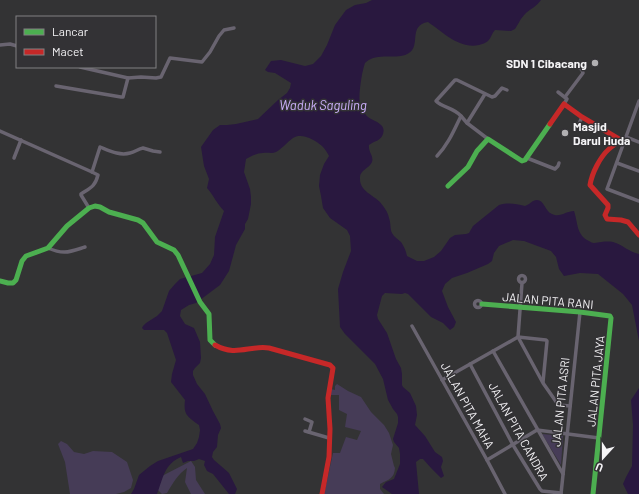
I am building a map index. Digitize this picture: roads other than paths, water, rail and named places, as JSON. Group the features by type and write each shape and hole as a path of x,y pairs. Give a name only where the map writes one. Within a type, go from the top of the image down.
{"street":[{"path":"84,68 128,78 161,77 170,58 202,62 224,30 234,28"},
{"path":"0,45 10,44 16,46"},
{"path":"507,90 502,88 493,97 457,80 454,81 436,101 454,110 467,123 523,161 527,158 564,104 567,99 565,97 581,75 583,71 575,64"},
{"path":"56,86 122,97 124,96 128,78"},
{"path":"558,92 565,97"},
{"path":"467,123 484,94"},
{"path":"639,102 607,189 639,201"},
{"path":"564,104 582,117 619,139 618,143 607,150 594,173 590,185 608,205 605,215 606,219 628,222 639,235"},
{"path":"634,115 639,117"},
{"path":"437,156 448,142 461,116"},
{"path":"579,124 582,117"},
{"path":"0,131 98,175 97,180 91,188 81,194 89,208"},
{"path":"626,137 639,142"},
{"path":"448,186 468,168 477,152 488,138"},
{"path":"14,158 21,140"},
{"path":"92,172 100,147 125,154 143,148 160,152"},
{"path":"527,158 555,169 559,163"},
{"path":"617,163 639,172"},
{"path":"0,281 13,283 16,280 24,258 28,255 48,248 67,226 89,208 95,206 143,223 157,242 174,250 180,257 200,302 209,314 210,340 213,344 222,349 234,351 263,347 270,348 325,364 333,368 328,398 330,429 329,457 322,494"},
{"path":"48,248 57,252 67,253 85,247"},
{"path":"522,283 518,338 543,382 558,404 570,406"},
{"name":"JALAN PITA RANI","path":"482,304 580,312 607,315 611,318"},
{"name":"JALAN PITA ASRI","path":"561,494 580,312"},
{"name":"JALAN PITA JAYA","path":"593,494 611,318"},
{"name":"JALAN PITA MAHA","path":"412,326 505,494"},
{"path":"442,380 518,338 547,341 543,382"},
{"path":"493,351 563,474"},
{"name":"JALAN PITA CANDRA","path":"470,364 513,445 540,489 542,491 561,494"},
{"path":"306,419 312,422 310,432"},
{"path":"487,460 537,430 599,438"},
{"path":"305,431 329,438"}],"water":[{"name":"Waduk Saguling","path":"372,0 541,0 524,15 515,29 511,31 495,30 488,41 483,44 472,46 465,45 452,39 428,22 418,27 414,46 409,53 399,56 370,59 365,63 361,84 360,104 366,115 380,124 384,130 381,138 369,145 372,162 360,176 362,187 380,202 386,210 390,220 392,233 401,242 407,256 417,261 424,261 434,257 441,251 450,238 455,235 469,233 473,226 499,205 509,203 525,206 533,201 539,200 549,212 555,215 574,211 578,228 585,238 593,243 613,242 639,254 639,341 632,305 623,294 598,274 580,273 564,276 559,269 556,257 551,251 524,241 513,240 499,246 494,253 492,261 488,264 452,278 445,284 442,291 456,322 454,327 450,330 443,323 431,317 408,294 385,293 382,296 377,315 378,319 387,333 396,359 401,368 402,385 410,393 416,406 417,415 415,425 425,436 435,452 442,457 443,461 441,467 444,476 441,478 423,459 420,459 416,462 419,494 392,494 382,487 386,482 394,479 400,464 399,448 393,439 398,423 398,417 388,400 383,379 375,364 340,327 338,289 351,251 350,236 347,230 330,218 323,208 319,186 320,175 329,156 323,147 316,141 304,136 296,136 276,152 259,154 246,159 244,172 250,189 251,204 245,229 236,245 229,271 220,285 196,303 181,310 180,316 185,324 194,328 200,342 200,363 193,371 193,375 197,384 205,394 221,428 218,435 217,447 213,452 212,457 229,473 237,489 235,494 229,494 213,474 207,471 204,465 205,461 199,459 183,463 181,457 175,460 165,472 157,494 131,494 139,475 158,461 193,449 199,437 199,425 187,415 185,400 171,382 176,360 167,333 164,330 144,330 142,328 146,323 162,311 169,291 175,284 180,279 202,273 210,264 214,255 215,237 224,211 207,188 209,179 204,166 201,147 213,130 220,125 236,124 258,119 287,93 291,83 275,73 265,70 271,61 281,60 305,66 313,64 321,56 335,25 346,10 355,5"},
{"path":"639,388 639,494 628,494 623,484 632,466 633,425 631,400"}],"place":[{"name":"SDN 1 Cibacang","path":"595,63"},
{"name":"Masjid Darul Huda","path":"565,133"}]}
